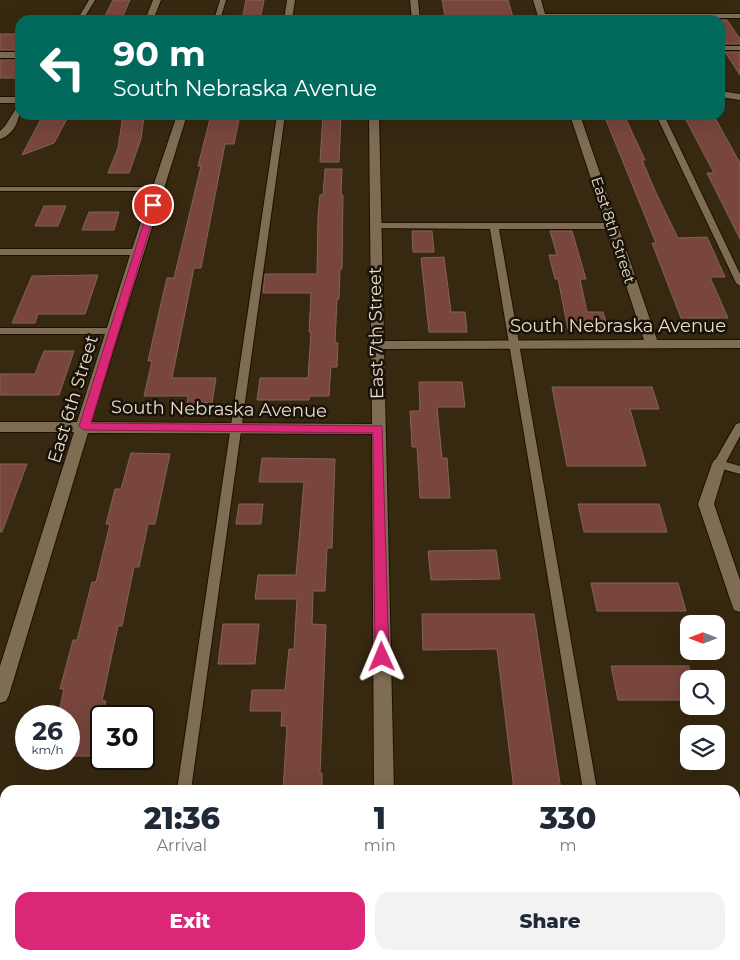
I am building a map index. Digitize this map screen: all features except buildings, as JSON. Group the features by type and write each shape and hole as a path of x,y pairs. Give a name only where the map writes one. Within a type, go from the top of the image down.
{"street":[{"path":"151,15 157,0"},
{"path":"289,15 291,0"},
{"path":"414,0 416,15"},
{"path":"537,0 542,15"},
{"path":"725,16 740,16"},
{"path":"0,55 15,55"},
{"path":"727,94 740,109"},
{"path":"0,100 15,100"},
{"path":"0,136 9,128 15,118"},
{"name":"East 6th Street","path":"0,695 137,252 180,120"},
{"name":"East 7th Street","path":"374,120 384,785"},
{"name":"East 8th Street","path":"577,120 652,345"},
{"path":"0,252 137,252"},
{"name":"South Nebraska Avenue","path":"377,345 740,344"},
{"name":"South Nebraska Avenue","path":"0,427 378,429"},
{"path":"719,464 706,504 740,605"}],"lane":[{"path":"83,15 92,0"},
{"path":"218,15 223,0"},
{"path":"725,48 740,48"},
{"path":"185,785 280,120"},
{"path":"662,120 740,283"},
{"path":"0,188 158,189"},
{"path":"375,226 612,226"},
{"path":"494,226 589,785"},
{"path":"0,331 113,331"},
{"path":"740,427 719,464 740,470"}],"route":[{"path":"153,205 84,426 378,429 382,657"}]}
